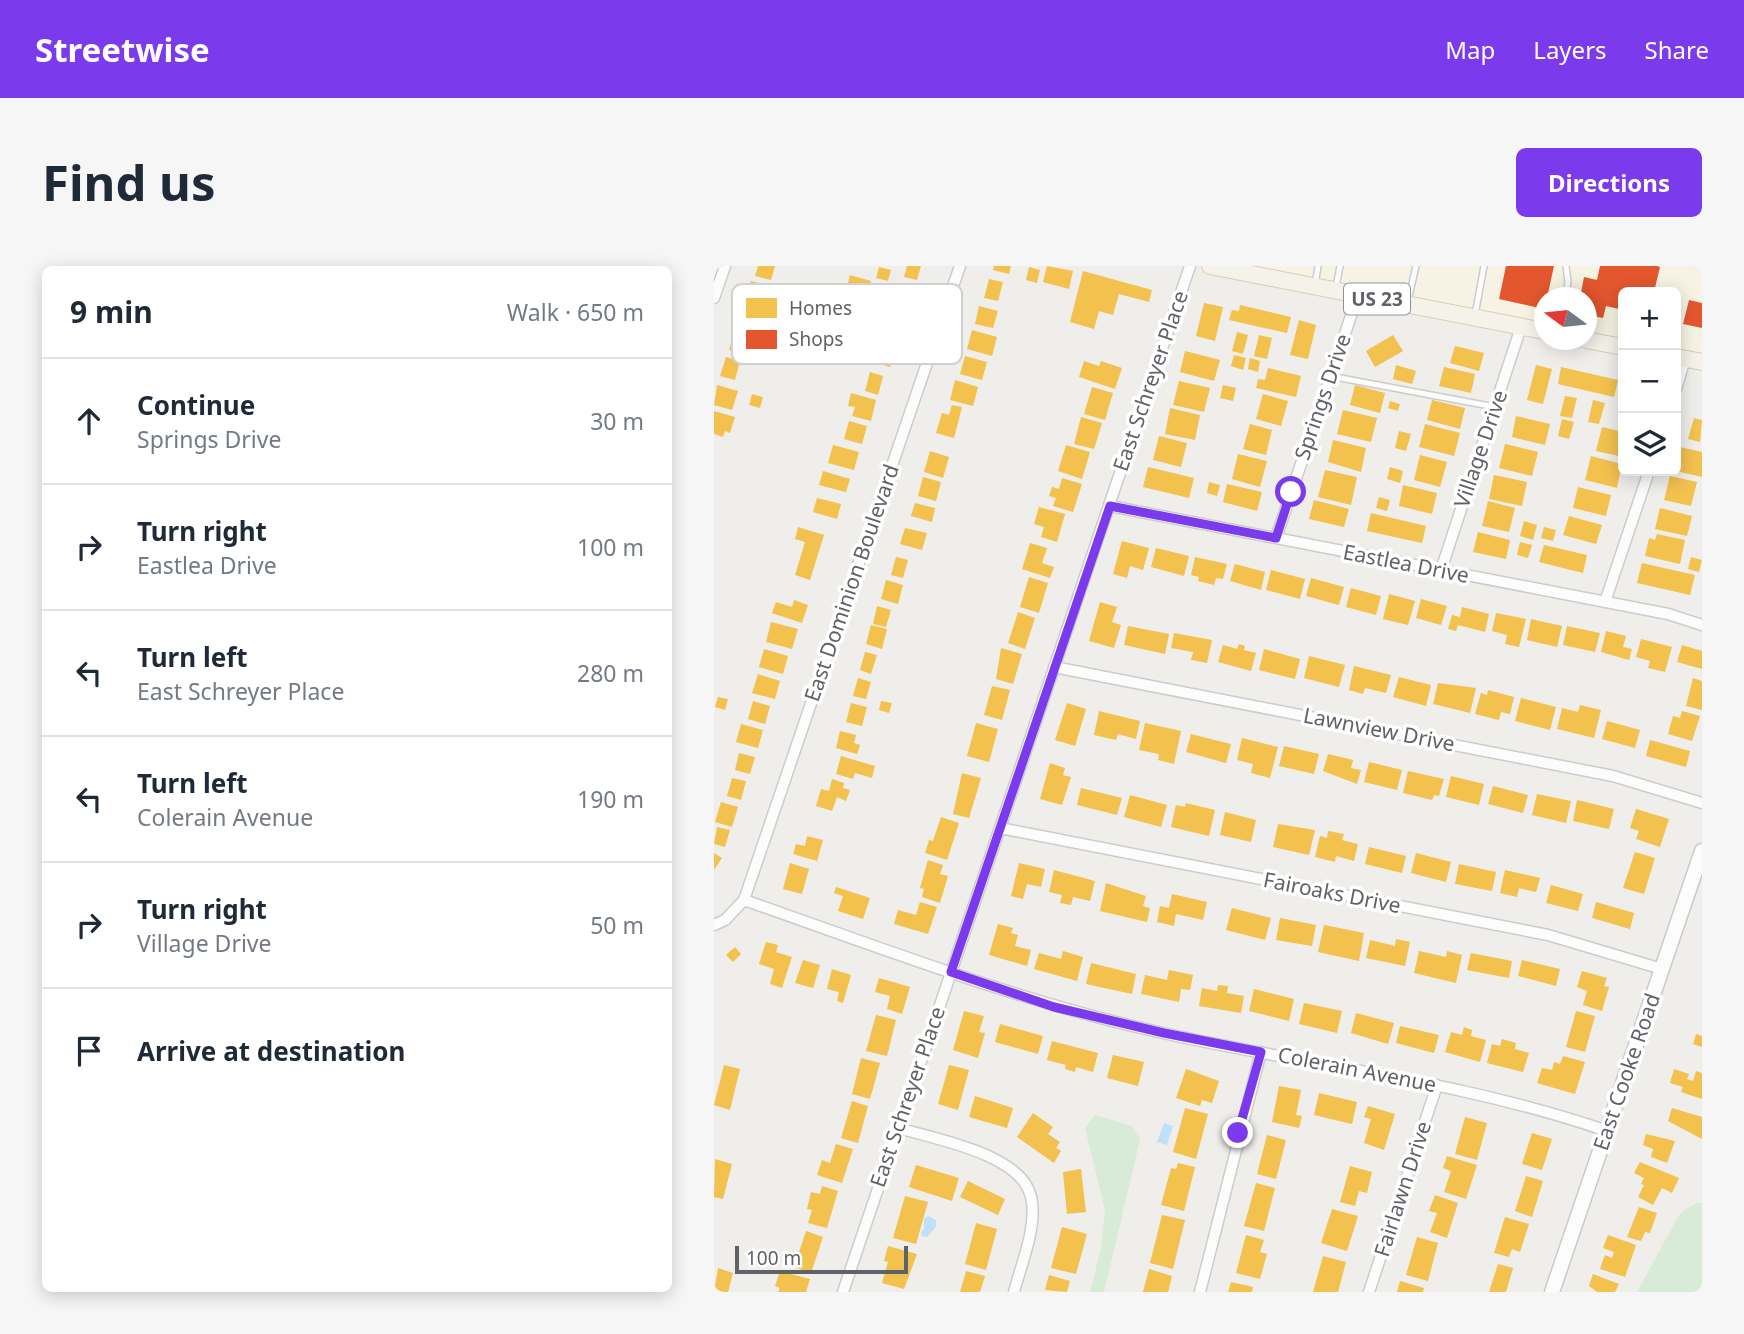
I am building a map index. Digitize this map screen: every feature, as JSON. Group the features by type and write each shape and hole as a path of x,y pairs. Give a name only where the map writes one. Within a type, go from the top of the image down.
{"main road":[{"name":"US 23","path":"1210,266 1534,329"},
{"path":"1597,342 1618,346"},
{"path":"1681,358 1702,362"},
{"name":"East Cooke Road","path":"1552,1292 1702,851"}],"street":[{"path":"714,298 725,266"},
{"name":"East Dominion Boulevard","path":"954,284 960,266"},
{"name":"East Schreyer Place","path":"843,1292 1190,266"},
{"name":"Springs Drive","path":"1276,538 1358,295"},
{"name":"Village Drive","path":"1441,570 1521,327"},
{"name":"East Dominion Boulevard","path":"744,900 927,364"},
{"path":"1605,602 1647,476"},
{"name":"Eastlea Drive","path":"1110,506 1668,614 1702,625"},
{"name":"Lawnview Drive","path":"1054,667 1613,776 1702,803"},
{"name":"Fairoaks Drive","path":"1000,828 1548,935 1662,969"},
{"path":"714,925 725,920 744,900"},
{"name":"Colerain Avenue","path":"744,900 1054,1007 1164,1033 1500,1098 1607,1131"},
{"path":"1200,1292 1261,1052"},
{"name":"Fairlawn Drive","path":"1369,1292 1437,1086"},
{"path":"898,1128 999,1160 1020,1174 1031,1196 1032,1222 1014,1292"}],"lane":[{"path":"1314,288 1318,266"},
{"path":"1336,292 1340,266"},
{"path":"1407,304 1416,266"},
{"path":"1474,317 1484,266"},
{"path":"1566,266 1567,287"},
{"path":"1330,376 1495,407"}],"shaded area":[{"path":"1216,266 1690,266 1702,270 1702,361 1681,357 1681,287 1618,287 1618,345 1597,341 1597,287 1534,287 1534,329"}],"green space":[{"path":"1095,1115 1132,1126 1140,1140 1104,1292 1090,1292 1101,1248 1105,1210 1085,1128"},
{"path":"1697,1203 1702,1203 1702,1292 1637,1292 1678,1217"}],"water":[{"path":"1164,1123 1173,1126 1167,1145 1157,1142"},
{"path":"928,1216 936,1220 936,1227 927,1237 922,1236 921,1232 924,1229 924,1219"}],"building: Homes":[{"path":"758,266 775,266 771,280 755,276"},
{"path":"907,266 921,266 917,280 904,277"},
{"path":"994,266 1011,266 1009,274 993,270"},
{"path":"1047,266 1073,271 1069,289 1043,282"},
{"path":"879,267 891,270 888,281 876,278"},
{"path":"1029,267 1040,270 1037,283 1026,280"},
{"path":"1083,271 1152,290 1149,302 1119,294 1113,315 1099,311 1094,329 1070,322"},
{"path":"850,275 871,281 870,284 848,284"},
{"path":"989,279 1003,282 998,301 984,298"},
{"path":"1204,303 1223,307 1215,341 1196,336"},
{"path":"1240,305 1291,317 1287,333 1229,320 1232,310 1239,311"},
{"path":"979,306 998,311 993,328 975,324"},
{"path":"1299,320 1316,325 1308,359 1290,355"},
{"path":"972,330 997,337 992,356 967,349"},
{"path":"1237,332 1248,335 1243,354 1232,351"},
{"path":"1259,335 1272,338 1267,359 1254,356"},
{"path":"1393,335 1403,351 1375,367 1366,351"},
{"path":"1455,346 1484,353 1479,371 1450,363"},
{"path":"1185,351 1220,360 1214,381 1180,372"},
{"path":"1234,355 1246,358 1243,370 1231,366"},
{"path":"965,356 987,362 982,380 960,374"},
{"path":"726,357 732,359 732,364 739,364 735,380 720,376"},
{"path":"1250,358 1260,361 1258,372 1248,369"},
{"path":"1084,361 1099,366 1101,361 1122,368 1115,389 1079,377"},
{"path":"1396,365 1416,371 1412,384 1393,379"},
{"path":"1536,365 1552,369 1543,404 1527,400"},
{"path":"1444,367 1475,374 1471,393 1439,386"},
{"path":"1561,367 1618,380 1614,397 1558,384"},
{"path":"1268,368 1301,376 1296,397 1256,388 1258,379 1265,380"},
{"path":"870,372 883,376 878,395 865,391"},
{"path":"955,380 978,387 973,406 950,400"},
{"path":"1179,381 1210,388 1204,412 1173,405"},
{"path":"717,385 738,391 732,410 714,405"},
{"path":"1223,385 1236,388 1233,401 1220,398"},
{"path":"1355,385 1385,393 1380,413 1350,405"},
{"path":"1092,387 1113,393 1105,420 1084,414"},
{"path":"851,393 876,400 871,421 852,416 855,407 848,406"},
{"path":"752,394 763,397 760,408 749,405"},
{"path":"1263,394 1288,401 1281,426 1256,419"},
{"path":"1565,396 1577,398 1572,418 1560,416"},
{"path":"1432,400 1465,408 1460,429 1427,420"},
{"path":"1593,400 1605,403 1599,424 1588,422"},
{"path":"1390,401 1400,404 1398,411 1388,408"},
{"path":"952,405 962,407 954,438 936,433 942,413 949,415"},
{"path":"1170,408 1200,415 1195,440 1165,434"},
{"path":"1343,410 1377,418 1371,442 1337,434"},
{"path":"714,411 735,417 730,433 725,431 723,437 714,434"},
{"path":"1516,416 1550,424 1545,445 1512,437"},
{"path":"1081,417 1102,423 1094,449 1074,444"},
{"path":"1694,418 1702,420 1700,442 1688,439"},
{"path":"1562,419 1574,422 1569,439 1558,436"},
{"path":"849,421 867,426 862,444 844,439"},
{"path":"1250,424 1272,430 1266,455 1243,449"},
{"path":"1425,424 1460,433 1454,456 1419,447"},
{"path":"1602,427 1618,431 1618,456 1596,451"},
{"path":"1399,431 1411,434 1406,451 1395,448"},
{"path":"1159,436 1187,443 1181,467 1153,460"},
{"path":"1333,440 1366,448 1361,472 1328,462"},
{"path":"1505,444 1538,452 1532,476 1499,468"},
{"path":"833,445 859,452 854,470 828,463"},
{"path":"1066,445 1090,452 1082,479 1058,471"},
{"path":"1681,447 1702,452 1702,477 1681,472"},
{"path":"930,451 949,457 943,478 924,472"},
{"path":"1238,454 1267,461 1260,487 1232,479"},
{"path":"1420,455 1447,462 1440,487 1414,480"},
{"path":"1591,456 1618,463 1617,488 1585,480"},
{"path":"1148,467 1194,478 1189,498 1143,487"},
{"path":"1390,467 1403,471 1400,483 1387,479"},
{"path":"1325,470 1357,477 1351,505 1318,497"},
{"path":"823,471 850,479 846,492 819,485"},
{"path":"1494,475 1527,482 1522,506 1489,499"},
{"path":"1670,476 1697,482 1691,506 1664,500"},
{"path":"923,477 941,482 936,501 918,496"},
{"path":"1062,478 1082,484 1073,512 1053,506 1056,498 1049,496 1052,487 1059,489"},
{"path":"1209,482 1220,485 1217,496 1207,493"},
{"path":"1227,484 1262,492 1257,511 1223,502"},
{"path":"1403,485 1437,493 1432,514 1399,506"},
{"path":"1578,487 1611,495 1606,516 1573,508"},
{"path":"1379,497 1390,500 1387,511 1376,508"},
{"path":"817,498 841,504 837,519 813,512"},
{"path":"1314,500 1349,509 1344,527 1309,519"},
{"path":"1488,501 1515,508 1509,532 1482,526"},
{"path":"915,503 935,508 932,522 911,516"},
{"path":"1039,507 1065,514 1057,542 1041,537 1044,527 1034,524"},
{"path":"1660,508 1692,516 1687,536 1655,529"},
{"path":"1371,513 1426,526 1422,543 1367,531"},
{"path":"1569,516 1602,525 1596,544 1563,535"},
{"path":"1524,521 1537,525 1533,540 1520,536"},
{"path":"798,527 824,535 810,580 795,575 805,542 795,539"},
{"path":"1544,527 1556,530 1553,541 1541,538"},
{"path":"905,528 927,533 922,550 900,544"},
{"path":"1478,532 1510,540 1506,559 1473,552"},
{"path":"1657,534 1685,540 1680,564 1645,556 1649,538 1655,540"},
{"path":"1122,541 1149,548 1143,570 1130,566 1127,578 1113,574"},
{"path":"1520,542 1532,545 1528,558 1517,555"},
{"path":"1030,543 1047,548 1042,563 1054,567 1050,578 1022,569"},
{"path":"1544,545 1587,555 1583,573 1539,562"},
{"path":"1156,548 1189,556 1184,576 1151,567"},
{"path":"896,557 908,560 903,578 891,575"},
{"path":"1195,557 1227,564 1223,579 1216,578 1214,585 1198,581 1199,577 1191,575"},
{"path":"1691,557 1702,560 1699,572 1688,569"},
{"path":"1642,563 1695,575 1690,595 1637,583"},
{"path":"1235,564 1265,572 1261,590 1230,581"},
{"path":"1271,570 1305,579 1300,599 1266,590"},
{"path":"1029,577 1048,583 1039,613 1020,607"},
{"path":"1311,578 1344,587 1339,605 1306,596"},
{"path":"886,580 903,585 898,604 881,599"},
{"path":"1351,588 1381,596 1376,615 1346,607"},
{"path":"1389,594 1415,601 1408,625 1383,619"},
{"path":"1421,599 1447,606 1441,625 1416,618"},
{"path":"794,600 808,605 802,623 772,613 776,602 792,607"},
{"path":"1100,602 1117,607 1112,622 1121,625 1114,648 1089,641"},
{"path":"877,606 891,610 886,627 873,624"},
{"path":"1462,607 1489,614 1485,632 1458,625 1456,631 1448,629 1452,615 1460,617"},
{"path":"1018,612 1035,618 1025,649 1008,643"},
{"path":"1496,613 1526,619 1519,647 1505,644 1507,635 1492,631"},
{"path":"1531,619 1562,626 1557,647 1527,640"},
{"path":"771,622 798,629 792,649 766,642"},
{"path":"871,625 887,629 882,649 866,644"},
{"path":"1128,626 1169,634 1165,654 1124,645"},
{"path":"1567,626 1600,633 1595,652 1563,645"},
{"path":"1606,631 1626,636 1623,647 1632,649 1629,660 1601,652"},
{"path":"1174,633 1212,640 1207,663 1191,660 1193,652 1171,648"},
{"path":"1641,639 1672,647 1665,672 1648,668 1650,661 1636,657"},
{"path":"1239,644 1245,646 1244,650 1256,653 1251,671 1218,662 1223,645 1237,649"},
{"path":"1682,645 1702,651 1702,669 1677,662"},
{"path":"1001,648 1022,654 1013,684 996,679"},
{"path":"764,649 788,656 783,674 759,667"},
{"path":"1264,649 1300,659 1295,679 1259,670"},
{"path":"865,652 877,655 871,674 860,670"},
{"path":"1309,656 1345,665 1339,687 1304,678"},
{"path":"1354,666 1391,675 1386,693 1365,688 1363,694 1349,690"},
{"path":"758,674 780,681 775,699 752,693"},
{"path":"1399,677 1431,685 1426,706 1393,697"},
{"path":"858,678 871,682 866,699 853,696"},
{"path":"1693,678 1702,681 1702,710 1686,706"},
{"path":"1438,683 1476,688 1470,713 1433,704"},
{"path":"992,686 1010,690 1002,720 984,715"},
{"path":"1488,690 1514,697 1510,714 1501,712 1499,720 1475,714 1481,693 1487,695"},
{"path":"718,697 728,699 725,710 715,707"},
{"path":"1521,698 1556,707 1550,730 1515,721"},
{"path":"753,701 770,706 765,724 748,719"},
{"path":"881,701 892,703 889,713 879,710"},
{"path":"851,703 867,707 862,726 846,722"},
{"path":"1067,703 1086,709 1075,746 1055,740"},
{"path":"1580,705 1601,710 1594,738 1557,729 1562,708 1578,712"},
{"path":"1099,711 1140,721 1136,739 1118,734 1116,740 1094,735"},
{"path":"1682,711 1700,716 1692,741 1668,734 1673,716 1680,718"},
{"path":"1607,721 1640,730 1635,748 1602,739"},
{"path":"976,723 998,729 989,762 967,756"},
{"path":"1145,723 1181,731 1174,764 1158,760 1159,754 1139,750"},
{"path":"741,724 763,730 758,748 736,742"},
{"path":"840,731 856,735 854,743 860,745 857,754 836,748"},
{"path":"1191,734 1231,744 1226,763 1186,752"},
{"path":"1242,738 1278,747 1270,778 1251,773 1253,764 1237,760"},
{"path":"1650,740 1690,751 1686,767 1646,756"},
{"path":"1284,746 1319,754 1314,774 1279,766"},
{"path":"739,753 755,757 750,774 735,770"},
{"path":"1328,754 1353,760 1351,768 1361,770 1357,784 1323,771"},
{"path":"841,756 875,766 872,778 855,773 853,779 836,774"},
{"path":"1369,762 1402,770 1397,790 1364,782"},
{"path":"1050,763 1065,768 1063,775 1071,777 1062,805 1040,799"},
{"path":"1408,771 1444,779 1439,796 1434,795 1432,800 1403,793"},
{"path":"962,773 981,778 969,818 953,814"},
{"path":"1451,776 1484,784 1479,805 1446,797"},
{"path":"732,778 746,781 741,800 727,796"},
{"path":"832,779 844,783 843,788 850,790 846,801 837,797 832,811 816,806 821,789 829,791"},
{"path":"1493,786 1528,795 1523,813 1488,804"},
{"path":"1081,788 1122,798 1117,815 1077,805"},
{"path":"1537,794 1571,801 1566,823 1532,815"},
{"path":"1130,795 1167,805 1161,827 1124,817"},
{"path":"1577,800 1614,809 1609,829 1573,821"},
{"path":"721,802 738,807 732,827 715,822"},
{"path":"1186,803 1215,810 1209,836 1171,827 1176,805 1185,807"},
{"path":"1636,809 1669,819 1660,847 1636,839 1639,831 1630,828"},
{"path":"1225,812 1256,820 1251,842 1220,835"},
{"path":"941,817 959,823 947,860 925,853 929,840 933,841"},
{"path":"1278,824 1315,830 1309,855 1273,847"},
{"path":"717,827 730,830 725,847 714,844"},
{"path":"1328,831 1344,834 1342,840 1358,844 1354,861 1336,856 1335,862 1315,857 1320,836 1327,838"},
{"path":"807,836 823,840 817,861 793,854 796,844 805,846"},
{"path":"1369,847 1406,856 1402,873 1365,864"},
{"path":"1635,852 1655,858 1644,894 1623,888"},
{"path":"714,853 722,858 714,870"},
{"path":"1416,853 1451,862 1446,882 1411,873"},
{"path":"928,860 943,865 940,874 948,876 940,903 922,897 924,889 920,888"},
{"path":"790,863 809,869 802,894 783,889"},
{"path":"1019,863 1045,869 1041,887 1027,884 1023,899 1011,896"},
{"path":"1459,864 1496,872 1492,891 1455,884"},
{"path":"1054,870 1095,881 1090,901 1073,897 1071,905 1060,903 1062,895 1049,892"},
{"path":"1505,870 1540,878 1536,892 1519,888 1517,897 1500,893"},
{"path":"1106,883 1146,896 1143,906 1150,908 1147,922 1100,911"},
{"path":"1551,885 1583,894 1578,911 1546,903"},
{"path":"836,887 870,898 863,919 838,911 843,896 834,893"},
{"path":"1172,894 1207,902 1203,920 1176,914 1174,926 1157,922 1160,906 1169,908"},
{"path":"920,902 937,907 928,934 894,924 898,910 916,915"},
{"path":"1596,902 1634,913 1630,929 1592,918"},
{"path":"1232,908 1271,918 1265,940 1226,930"},
{"path":"1280,918 1316,925 1312,946 1276,940"},
{"path":"998,924 1013,928 1011,933 1018,935 1015,946 1031,950 1027,966 989,955"},
{"path":"1324,925 1364,933 1359,961 1318,952"},
{"path":"1396,939 1410,942 1405,966 1366,958 1370,940 1395,946"},
{"path":"766,942 778,945 776,952 792,957 782,988 770,984 774,969 759,964"},
{"path":"735,947 741,954 733,962 726,955"},
{"path":"1063,951 1083,957 1077,981 1034,969 1039,953 1061,959"},
{"path":"1419,951 1446,957 1447,951 1462,955 1456,983 1414,973"},
{"path":"1471,953 1512,961 1509,978 1467,970"},
{"path":"803,960 820,965 813,988 795,983"},
{"path":"1522,960 1560,969 1556,986 1518,976"},
{"path":"1091,963 1136,974 1132,994 1086,984"},
{"path":"832,969 851,975 843,1003 837,1001 839,992 827,989"},
{"path":"1169,970 1193,975 1190,990 1181,989 1179,1002 1141,994 1145,975 1167,980"},
{"path":"1582,971 1607,978 1604,986 1609,987 1602,1011 1583,1005 1587,991 1577,987"},
{"path":"879,978 910,987 902,1014 887,1009 890,996 875,992"},
{"path":"1218,985 1228,986 1227,993 1244,996 1241,1013 1199,1006 1202,988 1217,991"},
{"path":"1254,989 1294,999 1289,1021 1249,1011"},
{"path":"1304,1003 1342,1011 1337,1033 1299,1024"},
{"path":"964,1011 984,1016 979,1032 985,1033 978,1058 953,1050"},
{"path":"1576,1011 1595,1016 1585,1052 1566,1047"},
{"path":"1356,1013 1394,1023 1388,1044 1351,1033"},
{"path":"876,1015 896,1020 887,1056 866,1051"},
{"path":"1000,1024 1043,1036 1038,1054 995,1042"},
{"path":"1400,1026 1439,1035 1434,1053 1396,1043"},
{"path":"1464,1027 1472,1030 1471,1036 1486,1040 1480,1062 1445,1052 1451,1032 1462,1035"},
{"path":"1696,1034 1702,1036 1702,1047 1693,1044"},
{"path":"1502,1039 1516,1043 1515,1049 1529,1053 1523,1072 1487,1063 1492,1044 1500,1046"},
{"path":"1052,1041 1098,1053 1093,1072 1076,1067 1075,1072 1065,1069 1066,1065 1047,1060"},
{"path":"1113,1055 1144,1062 1138,1086 1107,1078"},
{"path":"1563,1056 1585,1062 1575,1094 1537,1083 1542,1068 1552,1070 1554,1062 1560,1064"},
{"path":"861,1058 880,1063 870,1099 852,1094"},
{"path":"724,1065 740,1069 730,1110 714,1105"},
{"path":"949,1065 969,1070 958,1110 938,1104"},
{"path":"1186,1069 1219,1081 1212,1103 1202,1100 1200,1106 1176,1098"},
{"path":"1674,1069 1689,1074 1687,1079 1693,1081 1696,1071 1702,1073 1702,1099 1681,1092 1683,1087 1670,1083"},
{"path":"1279,1086 1301,1090 1296,1115 1302,1116 1299,1128 1272,1122"},
{"path":"1319,1093 1357,1102 1352,1124 1314,1115"},
{"path":"975,1096 1013,1108 1007,1128 969,1117"},
{"path":"852,1101 868,1106 858,1143 841,1138"},
{"path":"1368,1106 1395,1114 1384,1150 1364,1143 1371,1119 1364,1117"},
{"path":"1185,1108 1208,1114 1196,1159 1173,1152"},
{"path":"1672,1108 1702,1117 1702,1139 1668,1121"},
{"path":"1033,1113 1053,1127 1048,1134 1060,1142 1056,1148 1061,1151 1054,1163 1017,1137"},
{"path":"1465,1117 1487,1123 1477,1160 1455,1154"},
{"path":"1532,1133 1552,1139 1542,1170 1522,1164"},
{"path":"1646,1134 1675,1141 1667,1163 1651,1157 1653,1149 1643,1145"},
{"path":"1267,1135 1286,1140 1276,1179 1257,1174"},
{"path":"836,1144 853,1149 842,1183 817,1175 822,1160 830,1163"},
{"path":"1447,1156 1477,1165 1466,1199 1444,1192 1451,1171 1443,1168"},
{"path":"715,1159 732,1164 723,1199 714,1197"},
{"path":"1640,1162 1679,1178 1672,1193 1662,1188 1653,1205 1638,1197 1644,1185 1641,1184 1644,1178 1634,1173"},
{"path":"1178,1163 1195,1167 1184,1211 1161,1205 1171,1168 1176,1169"},
{"path":"916,1165 959,1178 952,1201 909,1187"},
{"path":"1350,1166 1372,1172 1367,1193 1359,1191 1355,1206 1340,1202"},
{"path":"1081,1169 1086,1212 1067,1214 1063,1172"},
{"path":"1526,1176 1543,1181 1532,1217 1515,1211"},
{"path":"968,1181 1005,1199 998,1215 960,1197"},
{"path":"1256,1183 1275,1188 1264,1231 1244,1226"},
{"path":"822,1186 838,1191 827,1228 808,1223 812,1210 807,1209 811,1192 820,1194"},
{"path":"1435,1195 1458,1203 1447,1238 1430,1232 1437,1213 1429,1211"},
{"path":"905,1196 928,1202 916,1244 893,1238"},
{"path":"1639,1207 1657,1213 1650,1233 1645,1232 1641,1241 1627,1237"},
{"path":"1332,1209 1358,1216 1347,1251 1321,1243"},
{"path":"1162,1215 1185,1220 1173,1269 1150,1263"},
{"path":"1505,1217 1529,1224 1520,1252 1512,1249 1509,1257 1494,1253"},
{"path":"976,1223 997,1229 986,1270 965,1264"},
{"path":"1062,1227 1087,1234 1076,1274 1051,1268"},
{"path":"806,1231 823,1237 811,1273 794,1267"},
{"path":"1246,1235 1264,1240 1260,1252 1267,1254 1260,1279 1236,1273"},
{"path":"1608,1235 1636,1245 1625,1277 1600,1269 1605,1255 1612,1258 1614,1252 1603,1248"},
{"path":"1417,1237 1438,1243 1428,1281 1406,1275"},
{"path":"888,1246 917,1254 904,1289 882,1283 888,1262 884,1261"},
{"path":"1323,1256 1346,1262 1338,1292 1313,1292"},
{"path":"1498,1264 1513,1268 1506,1292 1489,1292"},
{"path":"718,1268 733,1273 728,1292 714,1292"},
{"path":"1149,1269 1172,1276 1168,1292 1143,1292"},
{"path":"780,1271 810,1279 806,1292 778,1292 780,1288 775,1286"},
{"path":"966,1271 985,1276 980,1292 960,1292"},
{"path":"1593,1274 1619,1284 1615,1292 1597,1292 1589,1286"},
{"path":"1049,1275 1070,1281 1067,1292 1045,1290"},
{"path":"1400,1281 1424,1288 1423,1292 1397,1292"},
{"path":"1231,1282 1253,1287 1252,1292 1228,1292"}],"building: Shops":[{"path":"1506,266 1554,266 1549,287 1534,287 1534,307 1499,299"},
{"path":"1600,266 1660,267 1655,287 1618,287 1618,309 1606,306 1603,318 1597,317 1597,287 1582,287 1584,277 1597,280"},
{"path":"1689,300 1702,303 1702,328 1683,324"}],"route":[{"path":"1238,1133 1261,1052 1054,1007 951,972 1110,506 1276,538 1291,492"}]}
